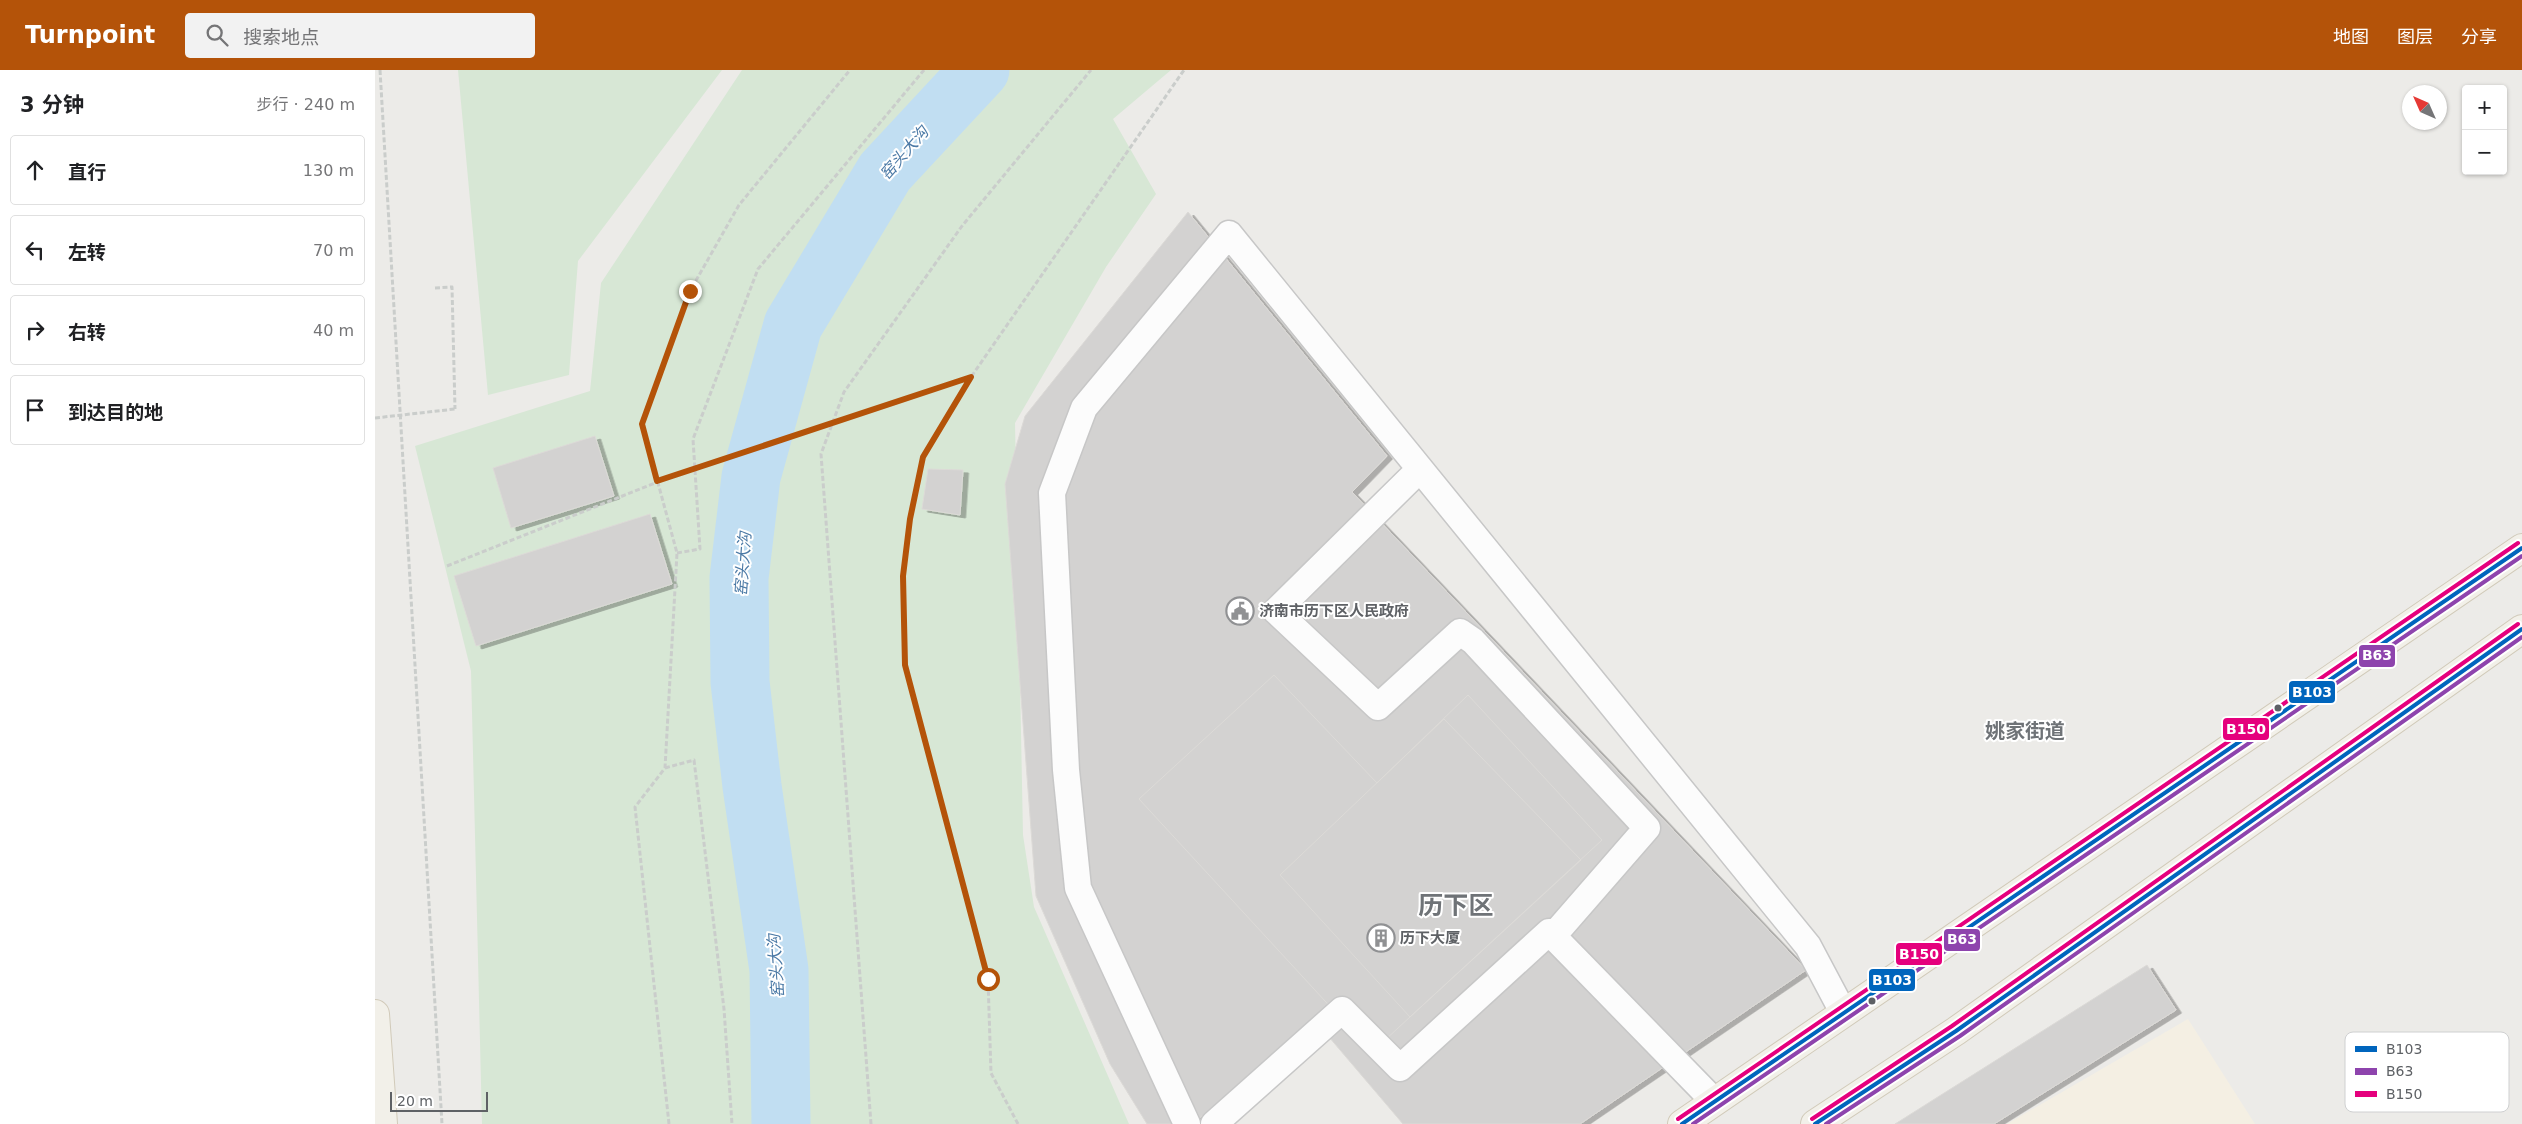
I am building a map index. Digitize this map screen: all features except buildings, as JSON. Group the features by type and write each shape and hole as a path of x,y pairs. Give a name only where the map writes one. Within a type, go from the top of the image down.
{"main road":[{"path":"1681,1124 2522,548"},
{"path":"1815,1124 1956,1031 2522,629"},
{"path":"375,1014 383,1124"}],"street":[{"path":"1187,1124 1078,888 1066,770 1052,493 1084,408 1229,234 1808,946 1843,1012"},
{"path":"1420,469 1276,611 1378,707 1460,632 1473,641 1647,828 1553,936"},
{"path":"1213,1124 1342,1010 1401,1068 1549,932 1714,1101"}],"path":[{"path":"380,70 442,1124"},
{"path":"669,1124 635,807 665,768 677,553 642,424 690,291 739,205 849,70"},
{"path":"677,553 700,549 693,439 758,269 924,70"},
{"path":"871,1124 821,454 844,392 961,226 1091,70"},
{"path":"1018,1124 991,1073 988,979 905,665 903,576 910,519 923,457 971,377 1184,70"},
{"path":"375,418 455,409 452,287 435,288"},
{"path":"447,566 659,481 971,377"},
{"path":"665,768 694,760 724,1009 732,1124"}],"shaded area":[{"path":"2188,1019 2255,1124 2007,1124"}],"green space":[{"path":"458,70 722,70 578,261 569,375 488,395"},
{"path":"742,70 1171,70 1113,119 1156,194 1106,267 1015,423 1023,835 1034,907 1129,1124 482,1124 471,671 415,446 590,391 601,283"}],"waterway":[{"name":"窑头大沟","path":"781,1124 779,970 752,786 740,682 739,578 751,477 793,325 885,172 980,70"}],"transit line":[{"name":"B150","path":"1678,1119 2518,543"},
{"name":"B103","path":"1682,1124 2522,548"},
{"name":"B63","path":"1693,1124 2522,556"},
{"name":"B150","path":"1812,1119 1952,1026 2518,624"},
{"name":"B103","path":"1815,1124 1956,1031 2522,629"},
{"name":"B63","path":"1826,1124 1960,1036 2522,637"}],"place":[{"name":"济南市历下区人民政府","path":"1240,611"},
{"name":"历下大厦","path":"1381,938"}],"district":[{"name":"姚家街道","path":"2025,731"},
{"name":"历下区","path":"1456,905"}],"route":[{"path":"690,291 642,424 657,481 971,377 923,457 910,519 903,576 905,665 988,979"}]}
